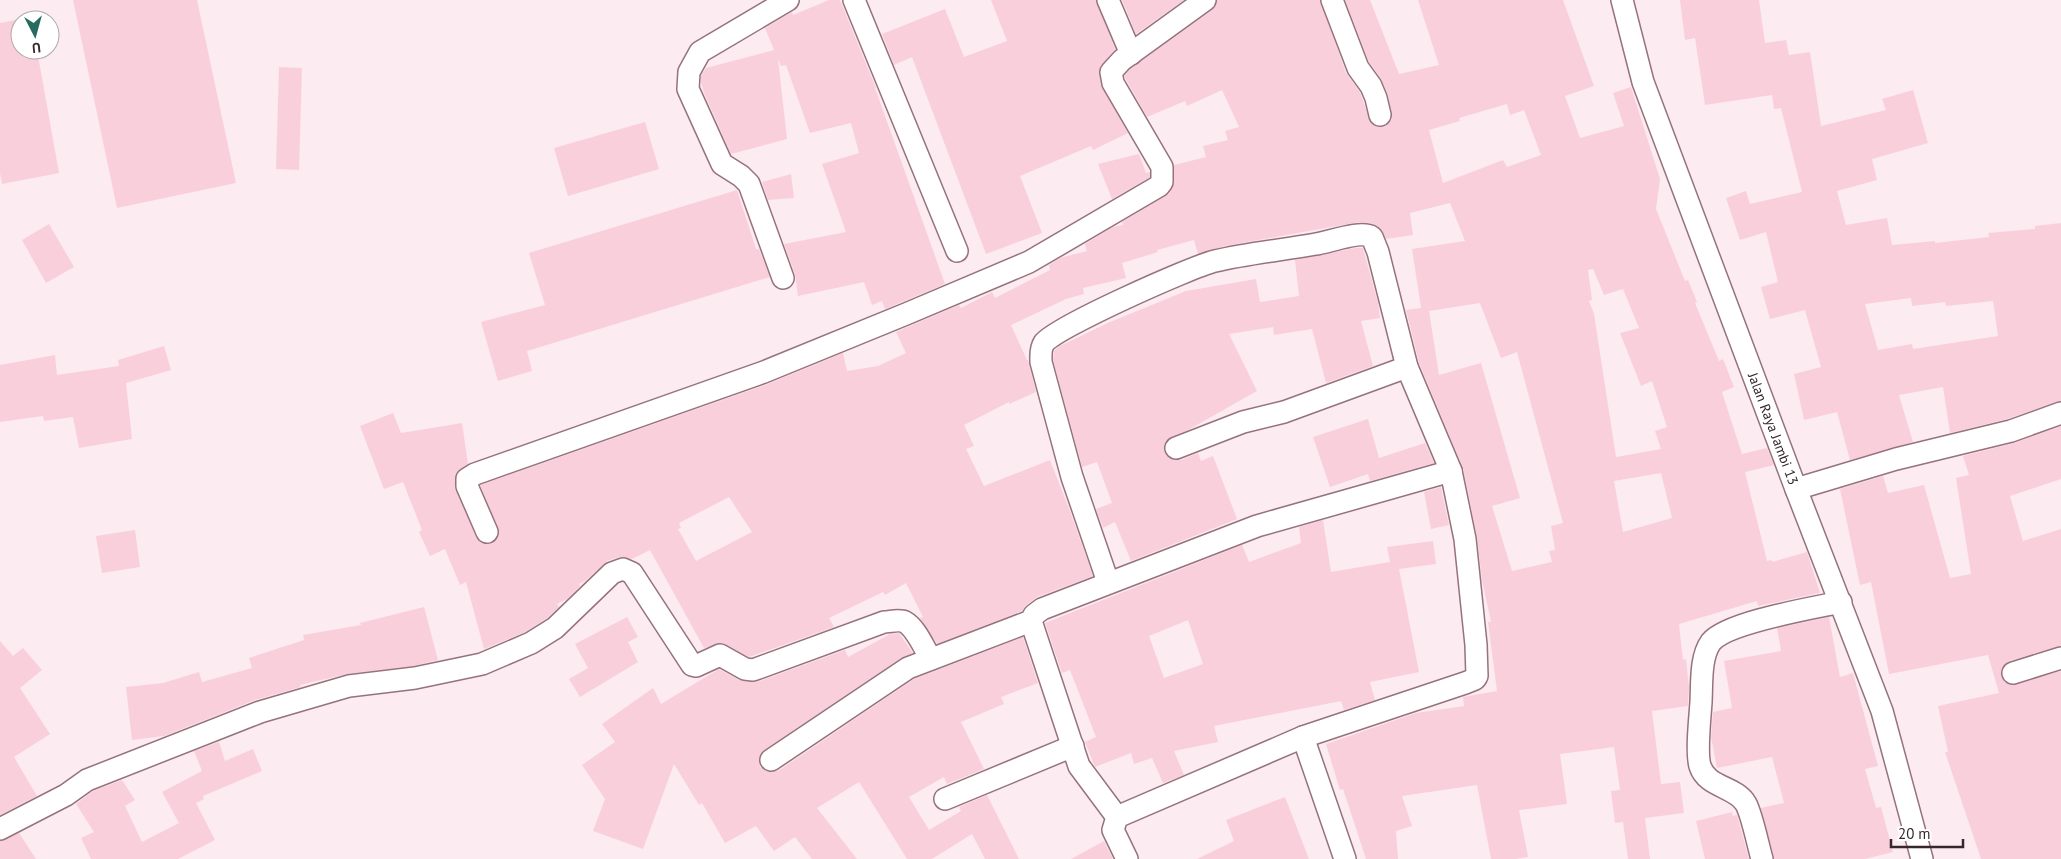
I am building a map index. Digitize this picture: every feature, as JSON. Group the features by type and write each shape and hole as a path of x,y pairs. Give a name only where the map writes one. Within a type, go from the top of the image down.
{"street":[{"path":"783,278 749,184 722,164 688,89 689,72 700,52 788,0"},
{"path":"854,0 957,251"},
{"path":"1108,0 1131,54"},
{"path":"487,532 466,486 468,479 475,474 764,372 906,314 1029,262 1159,186 1162,182 1162,167 1111,79 1111,72 1115,66 1205,0"},
{"path":"1332,0 1358,68 1371,86 1380,115"},
{"name":"Jalan Raya Jambi 13","path":"1622,0 1643,82 1796,489 1882,711 1922,859"},
{"path":"1108,582 1069,467 1041,362 1044,342 1064,329 1158,283 1214,261 1319,244 1363,234 1372,237 1378,252 1407,367 1451,471 1466,548 1476,645 1477,676 1475,679 1303,737 1117,817 1113,830 1127,859"},
{"path":"1176,448 1243,422 1284,412 1407,367"},
{"path":"1796,489 1896,459 2011,431 2061,413"},
{"path":"771,760 908,668 1031,621 1034,615 1042,609 1257,526 1451,471"},
{"path":"0,829 66,795 87,780 260,712 349,686 415,678 482,664 531,643 555,628 612,573 623,569 632,573 692,665 696,666 720,655 745,669 753,670 884,622 898,621 904,622 912,628 931,659"},
{"path":"1762,859 1746,804 1736,794 1710,781 1700,767 1699,732 1703,672 1707,651 1711,643 1718,636 1744,625 1841,602"},
{"path":"1031,621 1080,766 1117,817"},
{"path":"2013,673 2061,658"},
{"path":"1303,737 1345,859"},
{"path":"945,799 1073,746"}],"building":[{"path":"73,0 197,0 236,183 117,208"},
{"path":"829,0 840,0 876,88 945,284 885,309 882,301 872,305 864,282 798,296 795,274 784,244 846,232 822,164 859,153 851,123 810,133 786,65 781,66 778,59 787,139 731,154 701,82 701,76 706,68 774,50 765,28 792,12 793,15"},
{"path":"991,0 1096,0 1115,49 1099,68 1101,85 1128,133 1093,150 1091,146 1020,176 1042,233 986,254 912,57 894,65 882,34 945,9 964,57 1007,41"},
{"path":"1122,0 1184,0 1136,34"},
{"path":"1217,0 1320,0 1346,73 1360,92 1371,123 1377,127 1383,127 1392,119 1388,95 1381,79 1369,62 1345,0 1370,0 1399,74 1439,65 1418,0 1563,0 1594,86 1565,96 1580,138 1624,126 1613,93 1631,87 1660,179 1656,209 1685,281 1688,280 1697,302 1695,303 1719,361 1723,359 1734,387 1722,392 1742,454 1767,448 1774,465 1745,472 1767,561 1772,560 1772,562 1807,552 1820,593 1758,606 1757,601 1679,624 1683,660 1686,659 1689,688 1688,706 1652,711 1661,784 1680,782 1684,813 1645,818 1650,859 1628,859 1623,822 1615,823 1611,791 1620,790 1614,747 1560,754 1567,804 1519,810 1528,857 1516,859 1491,859 1477,785 1402,796 1412,826 1396,831 1398,859 1366,859 1343,789 1340,790 1326,744 1416,713 1464,706 1463,697 1497,691 1488,622 1491,622 1463,468 1419,363 1406,310 1421,308 1412,249 1465,241 1450,203 1410,213 1413,235 1386,239 1380,228 1371,223 1359,222 1225,246 1198,254 1194,240 1157,250 1158,252 1122,263 1126,278 1083,288 1084,294 1066,299 1011,325 1028,360 1036,392 1009,404 1009,402 964,425 974,446 966,449 984,486 1050,460 1093,576 1037,597 1026,605 1022,611 937,644 920,618 923,617 906,583 885,595 883,592 829,618 834,627 749,657 721,643 704,648 650,550 632,559 619,557 607,561 579,584 580,586 567,599 557,604 559,607 547,618 525,632 484,649 466,582 460,585 445,549 430,556 419,532 422,530 403,482 384,489 360,426 393,413 401,433 462,423 468,464 456,473 455,486 476,537 480,542 486,544 497,540 499,533 480,485 768,384 843,353 847,371 878,366 906,353 896,332 959,305 961,308 992,292 995,298 1050,270 1049,265 1060,258 1087,251 1085,244 1113,227 1123,225 1122,222 1169,194 1174,183 1174,165 1206,157 1203,146 1228,140 1225,131 1239,127 1222,90 1187,106 1185,101 1147,117 1124,76 1130,69 1212,10","holes":["1507,104 1510,115 1524,110 1541,155 1507,167 1503,160 1443,183 1429,130 1460,121 1459,118","1593,269 1604,295 1623,289 1639,328 1620,333 1641,386 1652,381 1667,427 1655,431 1661,449 1616,457 1594,314 1589,301 1592,300 1588,270","1480,303 1501,358 1517,352 1563,523 1551,526 1555,550 1549,551 1552,562 1512,571 1492,506 1520,498 1481,363 1439,375 1429,311","1661,473 1672,518 1623,532 1614,481","729,497 752,532 696,561 678,529 681,528 679,523"]},
{"path":"1680,0 1759,0 1765,43 1786,40 1789,55 1810,52 1821,126 1886,110 1882,99 1913,90 1928,143 1872,159 1877,180 1837,191 1846,225 1887,218 1892,245 1935,241 1935,243 1989,237 1988,233 2035,229 2035,226 2061,223 2061,401 2007,419 1950,433 1943,387 1899,395 1913,442 1850,460 1837,412 1804,420 1794,374 1821,367 1805,310 1770,319 1761,287 1778,282 1766,232 1740,240 1726,198 1746,191 1750,204 1802,192 1781,108 1774,109 1772,95 1705,105 1695,38 1685,40","holes":["1911,298 1912,306 1945,302 1946,306 1993,301 1998,336 1913,349 1912,344 1878,350 1865,304"]},
{"path":"10,21 10,60 39,60 59,173 2,184 0,173 0,23"},
{"path":"279,67 302,68 299,170 276,169"},
{"path":"645,122 659,169 568,196 554,148"},
{"path":"1139,154 1146,173 1150,172 1150,177 1112,199 1098,164"},
{"path":"791,174 794,198 768,200 762,182"},
{"path":"737,190 756,249 759,249 770,277 527,351 532,371 498,381 481,322 545,305 529,253"},
{"path":"49,224 74,267 46,283 22,240"},
{"path":"1363,248 1378,303 1380,318 1361,321 1373,366 1326,383 1312,329 1274,335 1273,327 1229,334 1257,391 1188,430 1171,437 1166,441 1164,447 1168,457 1174,460 1181,460 1198,453 1201,461 1213,456 1237,519 1131,561 1115,522 1103,528 1096,509 1112,503 1097,462 1082,467 1053,360 1054,351 1060,346 1110,322 1186,291 1256,279 1260,302 1299,296 1295,260"},
{"path":"164,346 171,370 126,383 132,439 79,448 73,417 44,421 43,416 0,422 0,365 55,355 57,375 119,366 118,360"},
{"path":"1368,419 1379,458 1425,443 1434,463 1370,481 1368,474 1330,487 1313,437"},
{"path":"2061,426 2061,479 2010,496 2023,541 2061,529 2061,646 2009,661 2001,671 2004,682 2011,685 2061,671 2061,859 1981,859 1945,752 1948,752 1938,706 1999,693 1988,655 1889,674 1871,582 1860,585 1840,489 1883,476 1888,493 1924,485 1950,578 1971,574 1956,478 1969,475 1963,456 2014,443"},
{"path":"1441,487 1449,525 1431,529 1424,492"},
{"path":"1323,520 1331,572 1390,562 1387,547 1433,541 1436,564 1399,569 1419,672 1370,682 1375,700 1344,710 1341,701 1214,726 1218,742 1174,751 1184,775 1163,783 1152,758 1134,764 1131,753 1095,767 1085,742 1096,737 1070,670 1062,673 1045,623 1242,545 1249,562 1301,543 1299,527","holes":["1188,620 1203,664 1164,678 1149,636"]},
{"path":"135,530 140,567 102,573 96,536"},
{"path":"424,607 438,660 413,666 347,674 300,685 301,687 255,700 164,736 132,740 126,687 163,683 199,672 202,682 252,668 249,658 304,640 303,635 361,625 360,623"},
{"path":"627,617 638,637 628,642 638,662 580,697 569,679 588,668 575,644"},
{"path":"1829,617 1840,677 1853,673 1878,766 1865,769 1876,808 1881,807 1893,852 1865,859 1774,859 1761,808 1784,803 1772,757 1717,768 1711,737 1713,712 1732,708 1724,661 1781,651 1777,628"},
{"path":"899,633 913,653 901,658 764,750 760,755 760,767 766,771 778,771 914,679 1023,637 1038,683 1001,697 1004,704 961,722 984,769 947,784 944,777 909,797 929,830 961,811 959,807 987,795 1019,859 985,859 972,834 932,859 907,859 859,782 817,808 857,859 812,859 795,837 774,851 756,826 725,843 702,803 699,805 674,764 643,849 593,831 605,799 582,765 615,742 602,724 653,688 661,704 719,669 739,680 757,682 845,650 848,657 890,634"},
{"path":"0,641 13,656 23,648 42,670 20,688 50,734 14,757 37,796 0,815"},
{"path":"219,742 225,761 253,749 262,771 203,796 204,799 196,803 215,840 178,859 91,859 81,838 94,832 76,804 93,791 122,780 135,800 125,806 142,842 179,823 162,792 202,771 194,751"},
{"path":"1285,797 1309,859 1197,859 1234,841 1226,820"},
{"path":"1732,812 1733,816 1737,815 1749,859 1705,859 1696,821"},
{"path":"19,833 36,859 0,859 0,841"},
{"path":"1104,841 1113,859 1071,859"}]}
